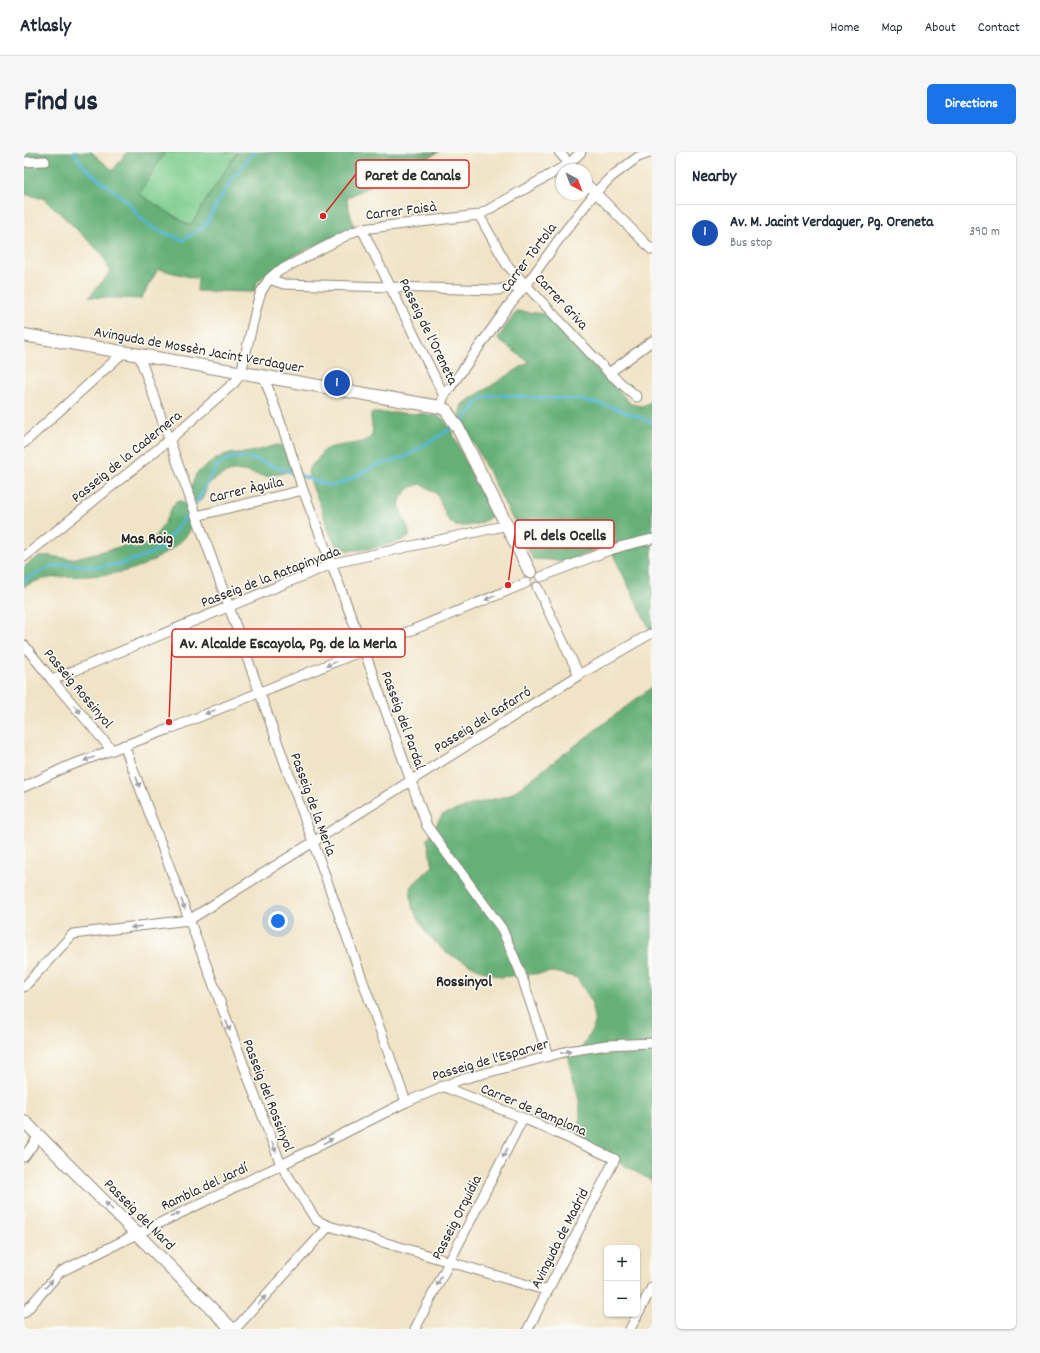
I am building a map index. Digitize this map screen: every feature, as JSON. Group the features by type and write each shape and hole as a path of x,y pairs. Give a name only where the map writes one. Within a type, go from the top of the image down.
{"street":[{"path":"559,152 569,164"},
{"name":"Carrer Faisà","path":"574,164 581,152"},
{"name":"Carrer Tòrtola","path":"442,401 509,305 527,284 562,235 595,193 611,177 638,157 652,152"},
{"path":"24,162 45,161"},
{"name":"Carrer Faisà","path":"241,373 261,292 269,279 276,272 353,232 362,229 479,215 556,175"},
{"path":"592,190 652,250"},
{"name":"Carrer Griva","path":"479,215 508,265 610,373 637,397"},
{"name":"Passeig de l'Oreneta","path":"362,229 446,410 456,424 508,525 528,578"},
{"path":"269,279 284,284 497,290 527,284"},
{"name":"Avinguda de Mossèn Jacint Verdaguer","path":"24,335 264,377 442,401"},
{"path":"610,373 652,341"},
{"path":"24,443 124,352"},
{"name":"Passeig de la Merla","path":"139,354 406,1102"},
{"name":"Passeig de la Cadernera","path":"24,556 169,440 231,387 241,373"},
{"name":"Passeig del Pardal","path":"264,377 303,490 364,650 427,826 502,929 520,971 548,1056"},
{"name":"Carrer Àguila","path":"196,516 303,490"},
{"name":"Passeig de la Ratapinyada","path":"52,680 332,564 508,525"},
{"path":"542,577 607,551 652,539"},
{"path":"24,787 66,767 364,650 528,578 537,572 542,577"},
{"path":"528,578 530,588 537,587 540,584 542,577"},
{"path":"537,587 579,675"},
{"name":"Passeig del Gafarró","path":"189,920 314,843 579,675 650,634"},
{"name":"Passeig Rossinyol","path":"24,645 112,750"},
{"name":"Passeig del Rossinyol","path":"124,745 281,1165 316,1220 329,1226 548,1291"},
{"path":"24,987 73,934 189,920"},
{"name":"Passeig de l'Esparver","path":"281,1165 406,1102 459,1080 568,1051 607,1045 652,1043"},
{"name":"Carrer de Pamplona","path":"442,1086 522,1118 615,1159"},
{"name":"Passeig Orquídia","path":"415,1329 522,1118"},
{"name":"Passeig del Nard","path":"24,1121 234,1329"},
{"path":"24,1157 39,1136"},
{"name":"Avinguda de Madrid","path":"528,1329 615,1159"},
{"name":"Rambla del Jardí","path":"24,1313 60,1272 281,1165"},
{"path":"234,1329 329,1226"},
{"path":"630,1329 652,1287"}],"green space":[{"path":"24,152 92,152 113,170 127,152 165,152 139,194 190,226 237,152 439,152 346,198 354,227 291,257 257,282 255,292 197,291 198,279 158,269 141,299 89,297 110,272 103,255 45,199 24,194"},
{"path":"165,152 237,152 190,226 139,194"},
{"path":"517,311 545,314 631,404 642,406 652,401 652,633 608,544 569,561 533,559 459,414 462,404 529,362 497,339"},
{"path":"371,413 426,414 439,416 443,419 450,428 476,484 489,505 491,516 483,522 474,525 455,526 447,518 437,494 422,484 419,484 407,491 401,499 400,504 400,510 409,531 409,537 384,546 362,550 343,549 338,547 330,533 311,483 308,470 323,451 328,448 357,443 369,439 372,435"},
{"path":"277,445 285,448 292,469 290,471 266,476 242,471 229,472 218,477 208,485 200,501 197,502 194,500 191,488 196,474 214,460 226,454 251,452"},
{"path":"181,501 190,513 192,520 191,528 181,542 148,563 120,572 39,580 24,587 24,567 38,557 48,556 76,558 127,545 138,549 143,547 160,530 174,504"},
{"path":"652,687 652,1181 575,1138 580,1120 580,1107 578,1094 569,1065 568,1051 581,1049 595,1024 591,1000 577,978 555,972 500,977 483,971 446,953 426,933 412,907 410,887 433,866 427,840 442,815 474,804 510,795"}],"waterway":[{"path":"74,152 90,173 125,200 146,223 159,231 183,240 204,227 231,180 255,152"},
{"path":"459,424 478,402 489,396 497,395 582,400 612,407 652,422"},
{"path":"24,580 49,568 69,564 94,567 121,564 162,548 199,499 216,467 228,459 235,457 251,458 315,481 335,485 347,481 374,466 405,457 454,427"}],"place":[{"name":"Paret de Canals","path":"323,216"},
{"name":"Av. M. Jacint Verdaguer, Pg. Oreneta","path":"337,383"},
{"name":"Pl. dels Ocells","path":"508,585"},
{"name":"Av. Alcalde Escayola, Pg. de la Merla","path":"169,722"}],"district":[{"name":"Mas Roig","path":"147,537"},
{"name":"Rossinyol","path":"464,980"}]}
